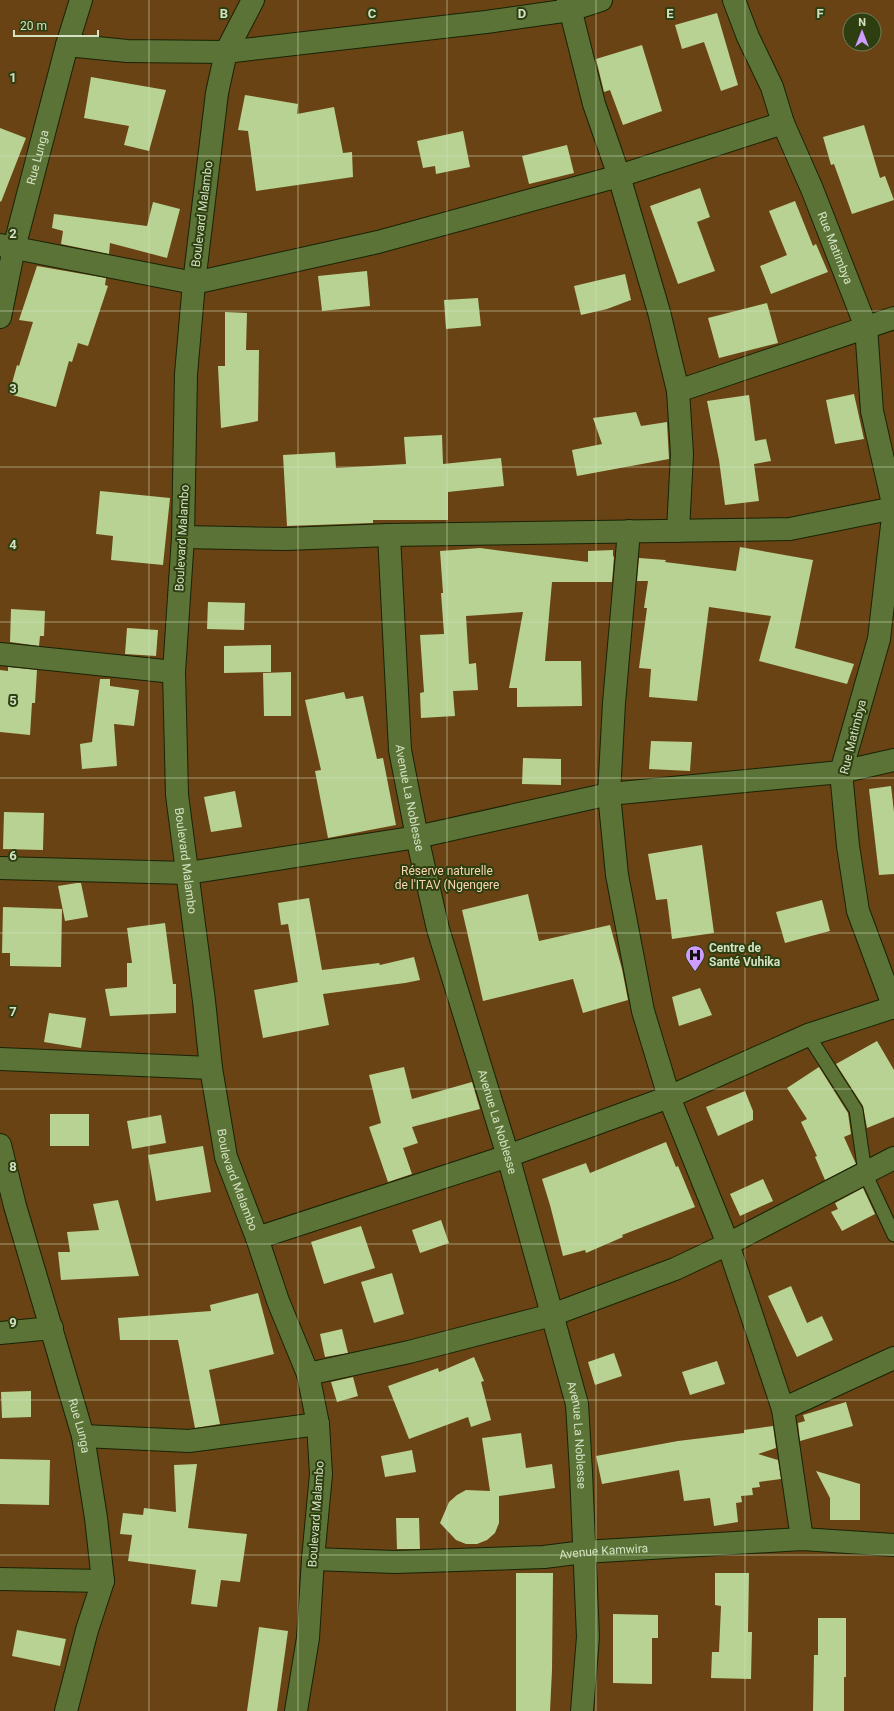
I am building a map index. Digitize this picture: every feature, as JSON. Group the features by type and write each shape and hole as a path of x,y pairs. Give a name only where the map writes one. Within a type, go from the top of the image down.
{"street":[{"name":"Boulevard Malambo","path":"252,0 226,52 216,93 194,283 186,374 183,537 174,672 177,795 204,1001 211,1068 226,1157 257,1238 278,1300 308,1374 318,1424 321,1474 313,1559 308,1638 296,1711"},
{"path":"68,45 127,51 226,52 416,31 601,0"},
{"name":"Rue Matimbya","path":"734,0 748,37 772,87 783,123 812,189 866,327 872,411 894,508 879,639 841,772 848,846 858,911 894,1008"},
{"name":"Rue Lunga","path":"0,317 7,247 68,45 77,2"},
{"path":"569,5 594,104 619,176 658,312 678,391 682,454 678,532"},
{"path":"7,247 194,283 378,242 619,176 783,123"},
{"path":"678,391 894,318"},
{"path":"183,537 286,539 389,535 629,531 678,532 790,529 894,508"},
{"path":"629,531 614,703 610,794 617,875 643,1011 669,1097 728,1244 783,1409 802,1539"},
{"name":"Avenue La Noblesse","path":"389,535 400,750 416,837 438,929 508,1156 577,1404 588,1637 582,1711"},
{"path":"0,654 174,672"},
{"path":"0,868 188,873 416,837 610,794 841,772 894,760"},
{"path":"257,1238 508,1156 669,1097 808,1035 894,1008"},
{"path":"0,1059 211,1068"},
{"name":"Rue Lunga","path":"0,1145 15,1206 83,1436 96,1518 102,1581 87,1630 66,1711"},
{"path":"308,1374 410,1352 552,1315 675,1269 728,1244 894,1158"},
{"path":"0,1333 52,1328"},
{"path":"783,1409 894,1358"},
{"path":"83,1436 189,1441 318,1424"},
{"name":"Avenue Kamwira","path":"313,1559 402,1562 544,1557 584,1552 802,1539 894,1545"},
{"path":"0,1579 102,1581"}],"lane":[{"path":"808,1035 856,1110 865,1173 894,1235"}],"green space":[{"name":"Réserve naturelle de l'ITAV (Ngengere","path":"0,0 894,0 894,1711 0,1711"}],"building":[{"path":"717,13 738,85 721,91 704,42 682,49 675,25"},
{"path":"642,45 662,111 623,125 610,90 604,92 596,59"},
{"path":"91,77 166,90 149,151 124,145 129,126 84,118"},
{"path":"245,95 298,104 297,114 334,107 343,153 352,152 353,177 256,191 248,131 238,130"},
{"path":"864,125 880,178 885,176 894,200 852,214 834,164 831,165 823,137"},
{"path":"0,128 26,138 1,202 0,201"},
{"path":"463,131 470,167 436,174 435,166 423,168 417,141"},
{"path":"567,145 574,173 529,184 522,156"},
{"path":"700,188 710,217 697,222 715,271 678,284 650,206"},
{"path":"795,201 813,246 816,244 828,272 771,294 760,266 787,255 769,211"},
{"path":"153,202 180,209 167,258 110,243 109,254 61,244 63,231 52,228 54,214 147,226"},
{"path":"37,266 106,278 105,285 108,286 88,346 78,343 72,362 69,361 56,407 9,394 17,365 19,366 33,322 19,320"},
{"path":"367,271 370,306 322,311 318,276"},
{"path":"625,274 631,300 607,309 581,315 574,286"},
{"path":"478,298 481,326 446,329 444,300"},
{"path":"767,303 778,343 719,358 708,318"},
{"path":"225,312 247,313 246,350 259,350 258,421 221,428 218,366 225,366"},
{"path":"854,394 864,439 835,444 826,400"},
{"path":"749,395 755,441 766,439 771,461 754,464 759,501 725,505 719,460 707,401"},
{"path":"636,412 641,426 667,422 669,459 577,476 572,450 602,444 593,418"},
{"path":"442,435 443,464 501,458 504,486 448,492 448,520 373,520 373,523 287,526 283,455 335,452 336,468 406,464 404,437"},
{"path":"100,491 170,498 163,565 111,560 113,536 96,534"},
{"path":"740,547 813,560 795,648 854,664 847,684 759,661 771,616 709,607 697,701 649,697 651,669 639,668 647,608 644,608 648,581 637,581 639,558 666,560 665,562 736,571"},
{"path":"480,548 588,562 588,551 613,550 614,557 612,582 552,582 545,661 581,661 582,706 517,707 517,688 509,688 523,612 466,616 469,664 476,663 478,690 453,691 455,716 421,718 420,693 424,692 420,635 444,634 440,551"},
{"path":"208,602 245,603 244,630 207,629"},
{"path":"11,609 45,611 44,636 40,636 39,646 10,642"},
{"path":"127,628 158,630 156,656 125,654"},
{"path":"271,645 271,672 224,673 224,646"},
{"path":"8,667 37,670 35,703 32,703 30,735 0,732 0,670 8,671"},
{"path":"291,672 291,716 264,716 263,673"},
{"path":"100,679 110,679 110,686 139,690 134,726 114,724 117,766 82,769 80,744 92,742"},
{"path":"344,692 346,699 363,696 377,759 383,758 396,825 328,838 315,771 321,770 305,700"},
{"path":"651,741 692,742 690,771 649,769"},
{"path":"523,758 561,759 561,785 522,784"},
{"path":"891,786 894,812 894,874 879,875 869,789"},
{"path":"235,791 242,827 211,832 204,797"},
{"path":"4,812 44,813 43,850 3,849"},
{"path":"702,845 714,933 672,939 667,899 656,900 648,854"},
{"path":"81,883 88,917 65,921 58,886"},
{"path":"528,894 539,941 610,925 622,969 628,1000 583,1013 573,979 483,1001 462,910"},
{"path":"309,898 322,970 379,963 380,965 414,957 420,980 323,994 329,1025 263,1038 254,990 298,982 288,924 281,925 278,903"},
{"path":"822,900 830,931 785,943 776,912"},
{"path":"3,907 62,909 61,967 10,966 10,953 2,953"},
{"path":"165,923 173,984 176,984 176,1013 110,1016 105,989 127,987 127,963 132,963 127,928"},
{"path":"700,988 712,1015 679,1026 672,997"},
{"path":"49,1013 86,1018 81,1048 44,1042"},
{"path":"877,1041 894,1070 894,1117 867,1128 863,1106 836,1064"},
{"path":"404,1067 412,1099 472,1082 480,1109 412,1127 418,1143 403,1148 412,1174 388,1182 369,1127 381,1123 369,1075"},
{"path":"819,1067 848,1113 851,1134 844,1137 856,1164 825,1180 815,1157 817,1156 801,1122 807,1119 787,1088"},
{"path":"745,1091 753,1111 753,1120 718,1136 706,1107"},
{"path":"50,1114 89,1114 89,1146 50,1146"},
{"path":"161,1115 166,1143 132,1149 127,1121"},
{"path":"666,1142 695,1207 622,1235 623,1237 586,1253 585,1250 563,1256 542,1179 586,1163 590,1173"},
{"path":"203,1146 211,1192 156,1201 148,1155"},
{"path":"763,1179 773,1201 740,1216 730,1194"},
{"path":"863,1188 875,1214 842,1231 831,1212 838,1209 835,1203"},
{"path":"118,1200 139,1276 61,1280 58,1252 70,1252 67,1232 99,1230 93,1204"},
{"path":"441,1220 449,1243 420,1253 412,1230"},
{"path":"361,1226 375,1268 324,1284 311,1242"},
{"path":"392,1273 404,1314 374,1323 361,1282"},
{"path":"791,1286 807,1323 822,1316 833,1340 797,1357 768,1296"},
{"path":"258,1293 274,1354 209,1370 220,1424 195,1428 178,1340 120,1340 118,1318 211,1311 210,1305"},
{"path":"342,1329 348,1353 325,1357 320,1334"},
{"path":"614,1353 622,1376 595,1385 588,1362"},
{"path":"474,1357 484,1381 481,1382 491,1420 471,1427 468,1417 409,1439 388,1386 438,1368 439,1372"},
{"path":"717,1361 725,1384 690,1395 682,1372"},
{"path":"353,1377 358,1396 337,1402 331,1382"},
{"path":"31,1391 31,1417 2,1418 1,1392"},
{"path":"846,1402 853,1426 800,1441 798,1423 805,1421 803,1415"},
{"path":"773,1426 776,1448 758,1454 778,1460 781,1479 759,1482 760,1487 752,1488 753,1495 741,1496 742,1502 736,1503 738,1522 714,1526 710,1498 684,1501 679,1470 602,1484 596,1456 678,1441 744,1433 744,1430"},
{"path":"521,1433 526,1468 552,1464 555,1488 499,1496 499,1523 495,1533 487,1540 477,1544 466,1544 456,1540 440,1523 449,1502 466,1490 490,1491 482,1438"},
{"path":"412,1450 416,1472 385,1477 381,1456"},
{"path":"0,1459 50,1460 49,1505 0,1504"},
{"path":"197,1464 188,1528 247,1534 240,1582 221,1580 217,1607 191,1604 196,1570 128,1561 132,1535 120,1534 123,1513 143,1515 144,1508 176,1512 174,1465"},
{"path":"816,1471 860,1484 860,1520 830,1520 830,1498"},
{"path":"396,1518 419,1518 420,1549 397,1549"},
{"path":"516,1573 553,1573 550,1711 516,1711"},
{"path":"715,1573 749,1573 748,1632 752,1632 751,1679 711,1678 712,1652 719,1652 721,1606 715,1605"},
{"path":"613,1614 658,1615 658,1638 652,1638 652,1684 613,1683"},
{"path":"818,1618 846,1618 846,1677 844,1677 844,1711 813,1711 814,1655 818,1655"},
{"path":"259,1627 288,1631 277,1711 247,1711"},
{"path":"17,1630 66,1639 60,1666 12,1656"}],"place":[{"name":"Centre de Santé Vuhika","path":"695,972"}]}
